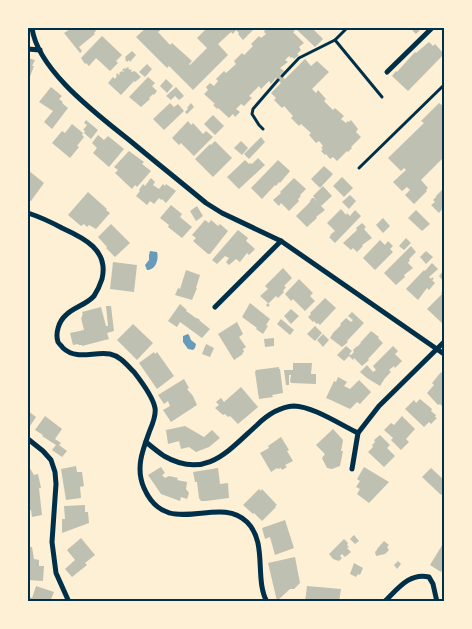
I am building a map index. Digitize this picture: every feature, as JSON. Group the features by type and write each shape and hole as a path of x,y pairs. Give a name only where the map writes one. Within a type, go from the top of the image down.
{"street":[{"path":"32,28 40,50 68,87 89,107 206,202 222,213 281,240 444,354"},
{"path":"387,72 432,28"},
{"path":"28,49 40,50"},
{"path":"28,213 80,237 92,245 101,256 104,270 100,287 93,297 66,314 60,321 57,332 59,343 67,352 79,355 110,354 123,360 152,399 155,410 141,456 140,473 144,488 150,499 159,508 171,514 226,512 239,516 248,523 258,547 262,582 268,602"},
{"path":"215,307 281,240"},
{"path":"352,469 358,433 379,406 444,342"},
{"path":"146,442 164,456 179,462 196,465 210,463 224,455 264,418 277,410 294,406 308,408 358,433"},
{"path":"28,439 43,450 51,460 55,472 56,484 52,542 56,572 69,602"},
{"path":"384,602 411,577 422,575 428,577 433,584 437,602"}],"lane":[{"path":"282,76 299,58 335,40 348,28"},
{"path":"335,40 382,97"},
{"path":"263,129 252,114 253,109 278,80"},
{"path":"360,168 444,85"}],"water":[{"path":"150,251 157,252 158,258 155,266 147,270 145,265 149,260"},
{"path":"188,334 196,344 193,350 188,349 183,342 183,336"}],"building":[{"path":"72,28 94,28 96,31 79,47 82,51 80,53 64,33"},
{"path":"146,28 163,28 158,32 170,45 172,43 192,61 190,65 207,48 197,38 207,28 255,28 243,40 236,30 218,44 228,55 193,90 169,66 167,68 136,37"},
{"path":"263,28 291,28 304,43 299,47 301,50 297,54 299,55 294,59 289,56 285,60 288,62 280,68 284,71 280,75 285,79 305,59 311,66 317,61 329,72 312,89 316,93 318,90 326,99 324,101 333,110 335,108 344,116 341,119 346,123 351,120 358,129 356,132 361,137 337,161 333,157 330,159 325,155 321,151 323,146 319,141 316,143 309,135 311,133 301,124 299,126 291,118 293,116 284,106 282,108 274,100 276,98 271,93 281,83 276,78 271,84 269,81 261,89 259,86 249,96 252,98 244,106 241,104 236,109 240,112 235,117 233,114 229,118 217,109 213,105 215,104 204,94 208,90 206,87 210,83 214,86 218,81 216,79 224,71 226,73 236,64 234,61 253,46 251,44 259,36 261,38 266,34"},
{"path":"295,28 312,28 323,39 315,47"},
{"path":"410,28 422,28 416,34"},
{"path":"102,36 122,55 116,61 118,63 110,71 96,58 89,66 81,58"},
{"path":"429,42 433,46 435,44 444,54 408,91 392,76 415,52"},
{"path":"132,51 136,55 130,62 129,60 127,62 125,57"},
{"path":"28,58 35,60 28,82"},
{"path":"147,64 152,69 145,77 139,72"},
{"path":"128,67 128,69 132,70 131,72 136,72 141,77 134,81 121,95 108,83 113,77 115,79 117,73 119,75 119,73 124,71 122,70 124,68"},
{"path":"148,77 155,83 152,86 157,91 141,107 129,97"},
{"path":"166,79 173,86 167,93 160,86"},
{"path":"51,87 62,96 59,99 68,108 52,129 44,122 53,111 39,102"},
{"path":"176,87 184,96 179,100 175,96 171,100 166,96"},
{"path":"170,103 174,107 178,104 184,111 164,130 153,119"},
{"path":"191,103 194,107 187,114 185,112"},
{"path":"439,103 443,106 444,104 444,157 421,180 428,188 414,204 405,195 410,190 407,187 402,191 393,182 406,170 404,168 401,171 388,158 424,123 421,121"},
{"path":"213,115 224,126 215,135 204,124"},
{"path":"86,120 98,130 91,139 83,130 87,125 84,123"},
{"path":"188,121 191,125 193,123 203,134 206,131 213,137 194,156 181,143 179,145 172,138"},
{"path":"72,124 83,133 84,137 70,158 52,143 62,131 65,133"},
{"path":"98,135 104,140 108,136 124,149 109,167 93,153 97,148 92,143"},
{"path":"261,137 265,142 249,159 244,154"},
{"path":"215,141 232,158 213,177 195,159"},
{"path":"241,141 248,148 242,155 234,148"},
{"path":"129,151 144,162 142,164 151,171 137,187 135,185 132,189 115,173 118,170 114,167"},
{"path":"258,158 265,165 239,189 227,177 245,160 252,164"},
{"path":"278,160 290,171 262,199 251,188"},
{"path":"324,166 333,174 320,188 311,179"},
{"path":"28,170 44,183 31,201 28,200"},
{"path":"342,177 353,188 344,197 333,186"},
{"path":"151,178 155,182 153,185 159,189 163,184 165,186 166,184 176,191 166,203 159,198 154,204 150,201 147,205 136,196 143,184 145,186"},
{"path":"294,178 306,189 300,195 299,201 289,211 281,203 279,206 273,200"},
{"path":"323,186 332,196 321,206 325,210 307,227 296,216 312,198 318,202 313,196"},
{"path":"444,188 444,207 439,213 431,205"},
{"path":"88,192 110,213 96,229 89,225 87,227 84,224 81,226 68,215"},
{"path":"350,195 356,201 349,209 342,202"},
{"path":"171,205 182,214 180,217 192,227 182,238 160,218"},
{"path":"197,206 203,216 196,221 190,211"},
{"path":"341,209 346,215 347,213 350,216 355,210 361,216 335,243 329,237 335,231 327,223"},
{"path":"416,210 430,224 422,231 408,218"},
{"path":"383,218 390,226 383,233 376,225"},
{"path":"205,220 209,223 211,220 218,226 220,224 228,231 210,254 193,241 196,238 192,235"},
{"path":"362,223 366,227 364,229 372,238 362,245 357,252 353,248 351,250 343,243"},
{"path":"111,224 130,243 115,257 98,237"},
{"path":"238,230 248,238 246,241 255,249 249,255 247,253 240,262 236,259 229,265 226,262 229,258 225,256 217,264 212,260"},
{"path":"406,238 411,243 404,250 399,246"},
{"path":"380,240 385,245 388,241 393,246 390,249 393,252 375,270 363,258"},
{"path":"411,246 416,252 409,259 408,263 413,268 396,285 384,273"},
{"path":"426,251 433,257 426,264 420,257"},
{"path":"113,262 137,265 134,292 110,289"},
{"path":"432,263 438,269 429,277 434,279 432,280 435,283 429,290 427,288 418,300 406,289"},
{"path":"283,268 292,278 284,286 286,287 284,292 278,298 276,296 268,304 270,305 268,307 266,305 268,303 260,296 268,289 265,286"},
{"path":"186,270 200,275 192,300 175,295 178,288 180,289"},
{"path":"444,270 444,282 439,276"},
{"path":"299,279 313,293 310,296 315,301 305,311 285,294"},
{"path":"444,289 443,324 427,309 442,294"},
{"path":"325,298 336,308 320,325 308,317"},
{"path":"250,303 270,319 263,334 242,317"},
{"path":"180,304 186,311 210,329 202,338 180,322 177,327 168,321"},
{"path":"106,306 111,306 114,331 107,333 109,339 82,346 78,344 73,345 70,333 84,330 81,318 82,312 101,307 106,326 108,326"},
{"path":"291,309 299,316 291,324 284,316"},
{"path":"352,312 364,323 342,347 330,338 346,318 351,322 353,320 348,316"},
{"path":"281,319 294,330 290,335 277,324"},
{"path":"237,322 243,334 239,337 246,347 243,349 243,354 234,360 218,334"},
{"path":"133,324 153,343 137,360 117,340"},
{"path":"315,326 322,333 315,341 307,334"},
{"path":"371,331 383,343 362,366 354,358 353,360 349,356 344,361 337,355 346,346 352,351 349,354 351,355 354,352 353,350"},
{"path":"323,334 329,340 323,347 317,340"},
{"path":"274,338 274,346 265,347 264,339"},
{"path":"206,344 214,348 210,357 202,354"},
{"path":"393,346 398,351 395,354 402,361 395,368 394,366 389,370 391,372 380,386 360,372 367,365 373,372 376,370 373,366"},
{"path":"154,352 155,354 157,352 174,376 157,389 139,363"},
{"path":"293,363 312,363 311,374 316,374 316,384 291,383 291,375 289,375 289,385 286,385 284,370 293,370"},
{"path":"279,367 283,393 259,399 256,370"},
{"path":"441,372 444,376 444,404 442,406 438,405 427,393"},
{"path":"338,377 347,382 344,386 350,389 359,380 371,392 360,404 357,402 350,409 326,398"},
{"path":"184,379 189,388 187,389 197,405 171,422 163,410 170,406 168,401 164,404 158,395"},
{"path":"241,387 258,407 238,424 230,416 223,415 215,408 219,405 216,402 221,398 224,402"},
{"path":"420,399 432,409 431,411 437,418 431,424 429,422 424,427 405,409 414,400 416,403"},
{"path":"28,411 36,417 28,429"},
{"path":"45,416 62,429 55,439 67,451 62,457 52,450 56,445 35,430"},
{"path":"402,416 415,429 406,439 409,442 401,450 391,440 393,438 384,430 391,423 394,425"},
{"path":"185,426 204,437 212,430 220,438 209,447 196,452 189,447 181,449 179,441 168,444 166,430"},
{"path":"333,429 343,440 341,451 343,451 340,466 332,469 327,468 322,458 325,454 316,445"},
{"path":"380,435 390,445 387,448 395,456 384,467 368,452 373,447 374,440"},
{"path":"281,437 293,461 285,465 287,467 282,470 277,468 271,472 260,453"},
{"path":"28,465 34,475 38,474 41,488 39,488 42,515 32,517 31,510 28,511"},
{"path":"76,466 77,472 82,472 84,486 80,487 81,498 66,500 61,469"},
{"path":"161,467 165,473 162,475 165,478 169,476 187,482 186,489 189,493 187,499 181,497 180,501 161,494 148,475"},
{"path":"364,467 389,482 369,503 357,494 360,489 356,487 360,481 357,479"},
{"path":"218,468 220,484 228,483 229,498 201,501 193,472"},
{"path":"431,468 444,480 444,491 441,495 422,477"},
{"path":"259,489 261,491 262,489 277,505 262,521 243,505"},
{"path":"85,505 85,512 88,512 89,523 62,533 62,519 65,519 64,506"},
{"path":"285,520 294,548 275,555 270,537 265,539 262,528"},
{"path":"354,535 359,541 355,544 350,539"},
{"path":"81,538 95,555 85,563 87,565 72,577 65,569 75,560 67,550"},
{"path":"344,539 348,543 349,547 347,548 351,552 345,557 342,554 340,556 342,558 339,561 333,559 329,554"},
{"path":"384,541 389,545 387,547 389,550 385,554 376,556 375,552"},
{"path":"444,542 444,567 441,572 430,565"},
{"path":"28,547 32,547 34,559 39,560 39,566 44,566 43,581 28,580"},
{"path":"295,557 300,583 277,601 268,563"},
{"path":"398,561 401,564 397,569 394,565"},
{"path":"354,563 363,568 360,575 358,574 356,577 350,574"},
{"path":"36,586 54,592 50,602 28,602 30,597 32,598"},
{"path":"307,586 341,589 339,602 305,602"}]}
